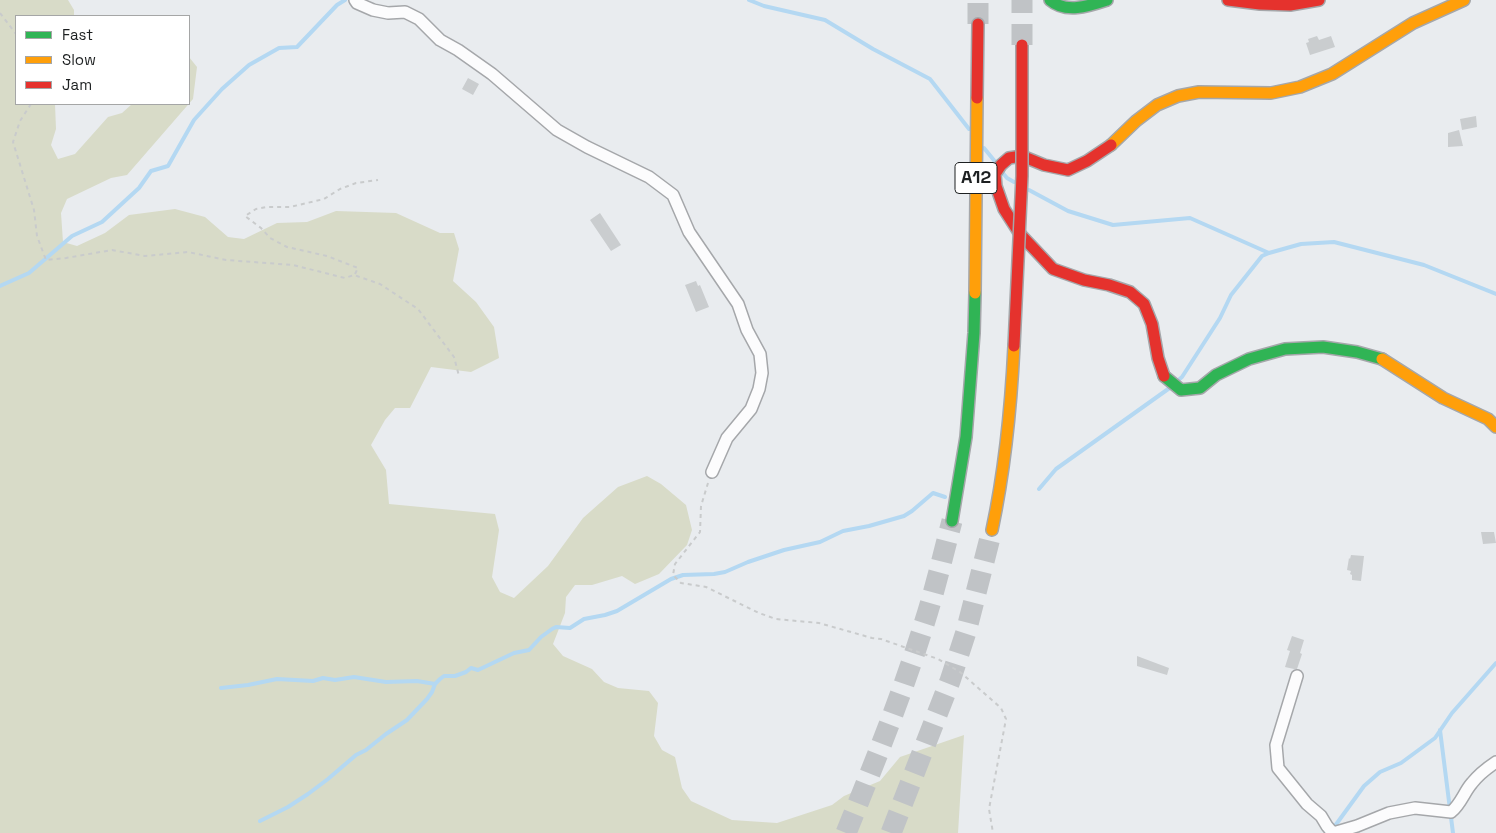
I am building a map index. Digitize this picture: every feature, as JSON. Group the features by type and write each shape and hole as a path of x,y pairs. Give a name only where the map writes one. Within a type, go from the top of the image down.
{"main road":[{"path":"1050,0 1052,3 1068,9 1088,6 1107,0"},
{"path":"1228,0 1290,5 1319,0"},
{"path":"1464,0 1413,23 1332,74 1300,87 1271,93 1199,92 1178,96 1158,106 1136,121 1115,142 1087,161 1068,170 1044,165 1022,156 1009,158 1000,165 995,174 996,186 1004,209 1020,234 1053,268 1084,280 1130,292 1144,304 1152,324 1158,358 1165,377 1182,390 1200,388 1216,375 1249,359 1285,349 1332,348 1357,352 1384,360 1443,398 1488,419 1496,427"},
{"name":"A12","path":"952,521 966,437 974,332 978,24"},
{"name":"A12","path":"992,530 1002,484 1010,416 1022,176 1022,45"}],"street":[{"path":"356,2 373,10 388,13 405,12 419,19 440,40 492,74 557,130 649,177 673,196 689,232 738,304 760,354 762,373 760,389 751,409 727,438 712,472"},
{"path":"1297,676 1276,745 1278,768 1307,804 1321,816 1332,833 1357,826 1389,813 1416,808 1451,812 1471,784 1496,762"}],"path":[{"path":"0,13 15,33"},
{"path":"30,105 20,121 13,142 34,210 37,236 46,260 112,250 145,256 188,252 226,260 293,265 345,278 354,275 380,284 418,309 454,357 459,376"},
{"path":"354,275 358,268 327,256 287,247 270,238 261,228 245,216 256,209 290,207 324,199 340,189 356,183 378,180"},
{"path":"712,472 701,506 700,532 675,564 673,575 682,583 706,587 759,613 776,619 819,623 881,639 938,658 960,672 1001,708 1006,719 989,808 993,833"}],"green space":[{"path":"0,0 68,0 74,10 74,15 15,15 15,105 55,105 56,129 51,145 58,159 75,154 108,117 122,113 131,105 188,105 127,175 111,178 67,199 61,213 63,242 77,246 105,233 129,215 175,209 205,217 228,237 244,239 277,223 307,222 336,211 396,213 440,233 454,233 459,249 453,281 476,302 494,327 499,358 471,372 431,367 410,408 395,408 385,420 371,445 386,470 389,504 495,514 499,530 492,577 500,592 514,598 548,566 583,518 618,487 647,476 661,484 686,505 692,530 687,545 659,574 635,584 622,576 592,585 575,585 566,597 565,613 553,644 563,656 592,669 604,682 618,688 649,691 658,703 654,736 662,750 675,757 682,788 691,801 732,820 777,823 832,805 844,796 880,781 900,757 964,735 958,833 0,833"},
{"path":"190,58 197,67 193,99 190,103"}],"building":[{"path":"1317,36 1319,40 1331,36 1335,47 1310,55 1306,43 1309,42 1308,39"},
{"path":"468,78 479,84 473,95 462,89"},
{"path":"1476,116 1477,127 1462,130 1460,119"},
{"path":"1459,130 1463,146 1448,147 1448,133"},
{"path":"600,213 621,245 611,251 590,220"},
{"path":"696,281 698,286 700,285 709,307 696,312 685,285"},
{"path":"1481,532 1494,532 1496,543 1483,544"},
{"path":"1351,555 1364,556 1361,581 1352,580 1351,571 1347,570"},
{"path":"1292,636 1304,640 1297,669 1285,667 1290,651 1287,650"},
{"path":"1137,656 1169,668 1167,675 1137,666"}],"waterway":[{"path":"0,286 29,273 72,236 102,222 139,188 151,171 168,166 194,120 222,89 249,65 279,48 297,47 337,5 345,0"},
{"path":"749,0 764,6 825,20 873,49 930,79 969,129"},
{"path":"984,148 997,164"},
{"path":"1002,172 1014,182"},
{"path":"1029,190 1068,211 1113,225 1190,218 1269,253 1301,244 1334,242 1424,265 1496,294"},
{"path":"1176,382 1182,377 1220,318 1231,295 1262,256 1269,253"},
{"path":"1039,489 1056,469 1171,387"},
{"path":"260,821 288,807 308,794 356,755 366,750 407,720 427,699 435,684 444,676 455,676 471,668 478,670 514,653 529,650 541,637 552,629 556,627 570,628 584,619 617,611 671,579 683,575 725,572 784,550 820,542 843,531 904,516 933,493 945,497"},
{"path":"1332,830 1364,786 1380,772 1401,763 1435,738 1452,713 1496,663"},
{"path":"221,688 277,679 313,681 323,678 335,680 354,677 386,682 417,681 435,684"},
{"path":"1440,730 1453,833"}],"tunnel":[{"path":"978,0 978,24"},
{"path":"1022,0 1022,45"},
{"path":"846,833 915,651 932,598 952,521"},
{"path":"891,833 950,681 966,632 992,530"}],"traffic: fast":[{"path":"1050,0 1063,7 1070,8 1107,0"},
{"path":"952,521 966,437 975,293"},
{"path":"1164,376 1181,390 1200,388 1216,375 1249,359 1285,349 1323,347 1357,352 1382,359"}],"traffic: slow":[{"path":"1111,145 1136,121 1157,105 1178,96 1199,92 1271,93 1300,87 1332,74 1413,23 1464,0"},
{"path":"975,293 977,98"},
{"path":"992,530 1007,438 1014,346"},
{"path":"1382,359 1443,398 1488,419 1496,427"}],"traffic: jam":[{"path":"1228,0 1290,5 1319,0"},
{"path":"977,98 978,24"},
{"path":"1014,346 1022,176 1022,45"},
{"path":"1111,145 1087,161 1068,170 1044,165 1022,156 1009,158 995,174 996,186 1004,209 1020,234 1053,269 1084,280 1130,292 1144,304 1152,324 1158,358 1164,376"}]}
